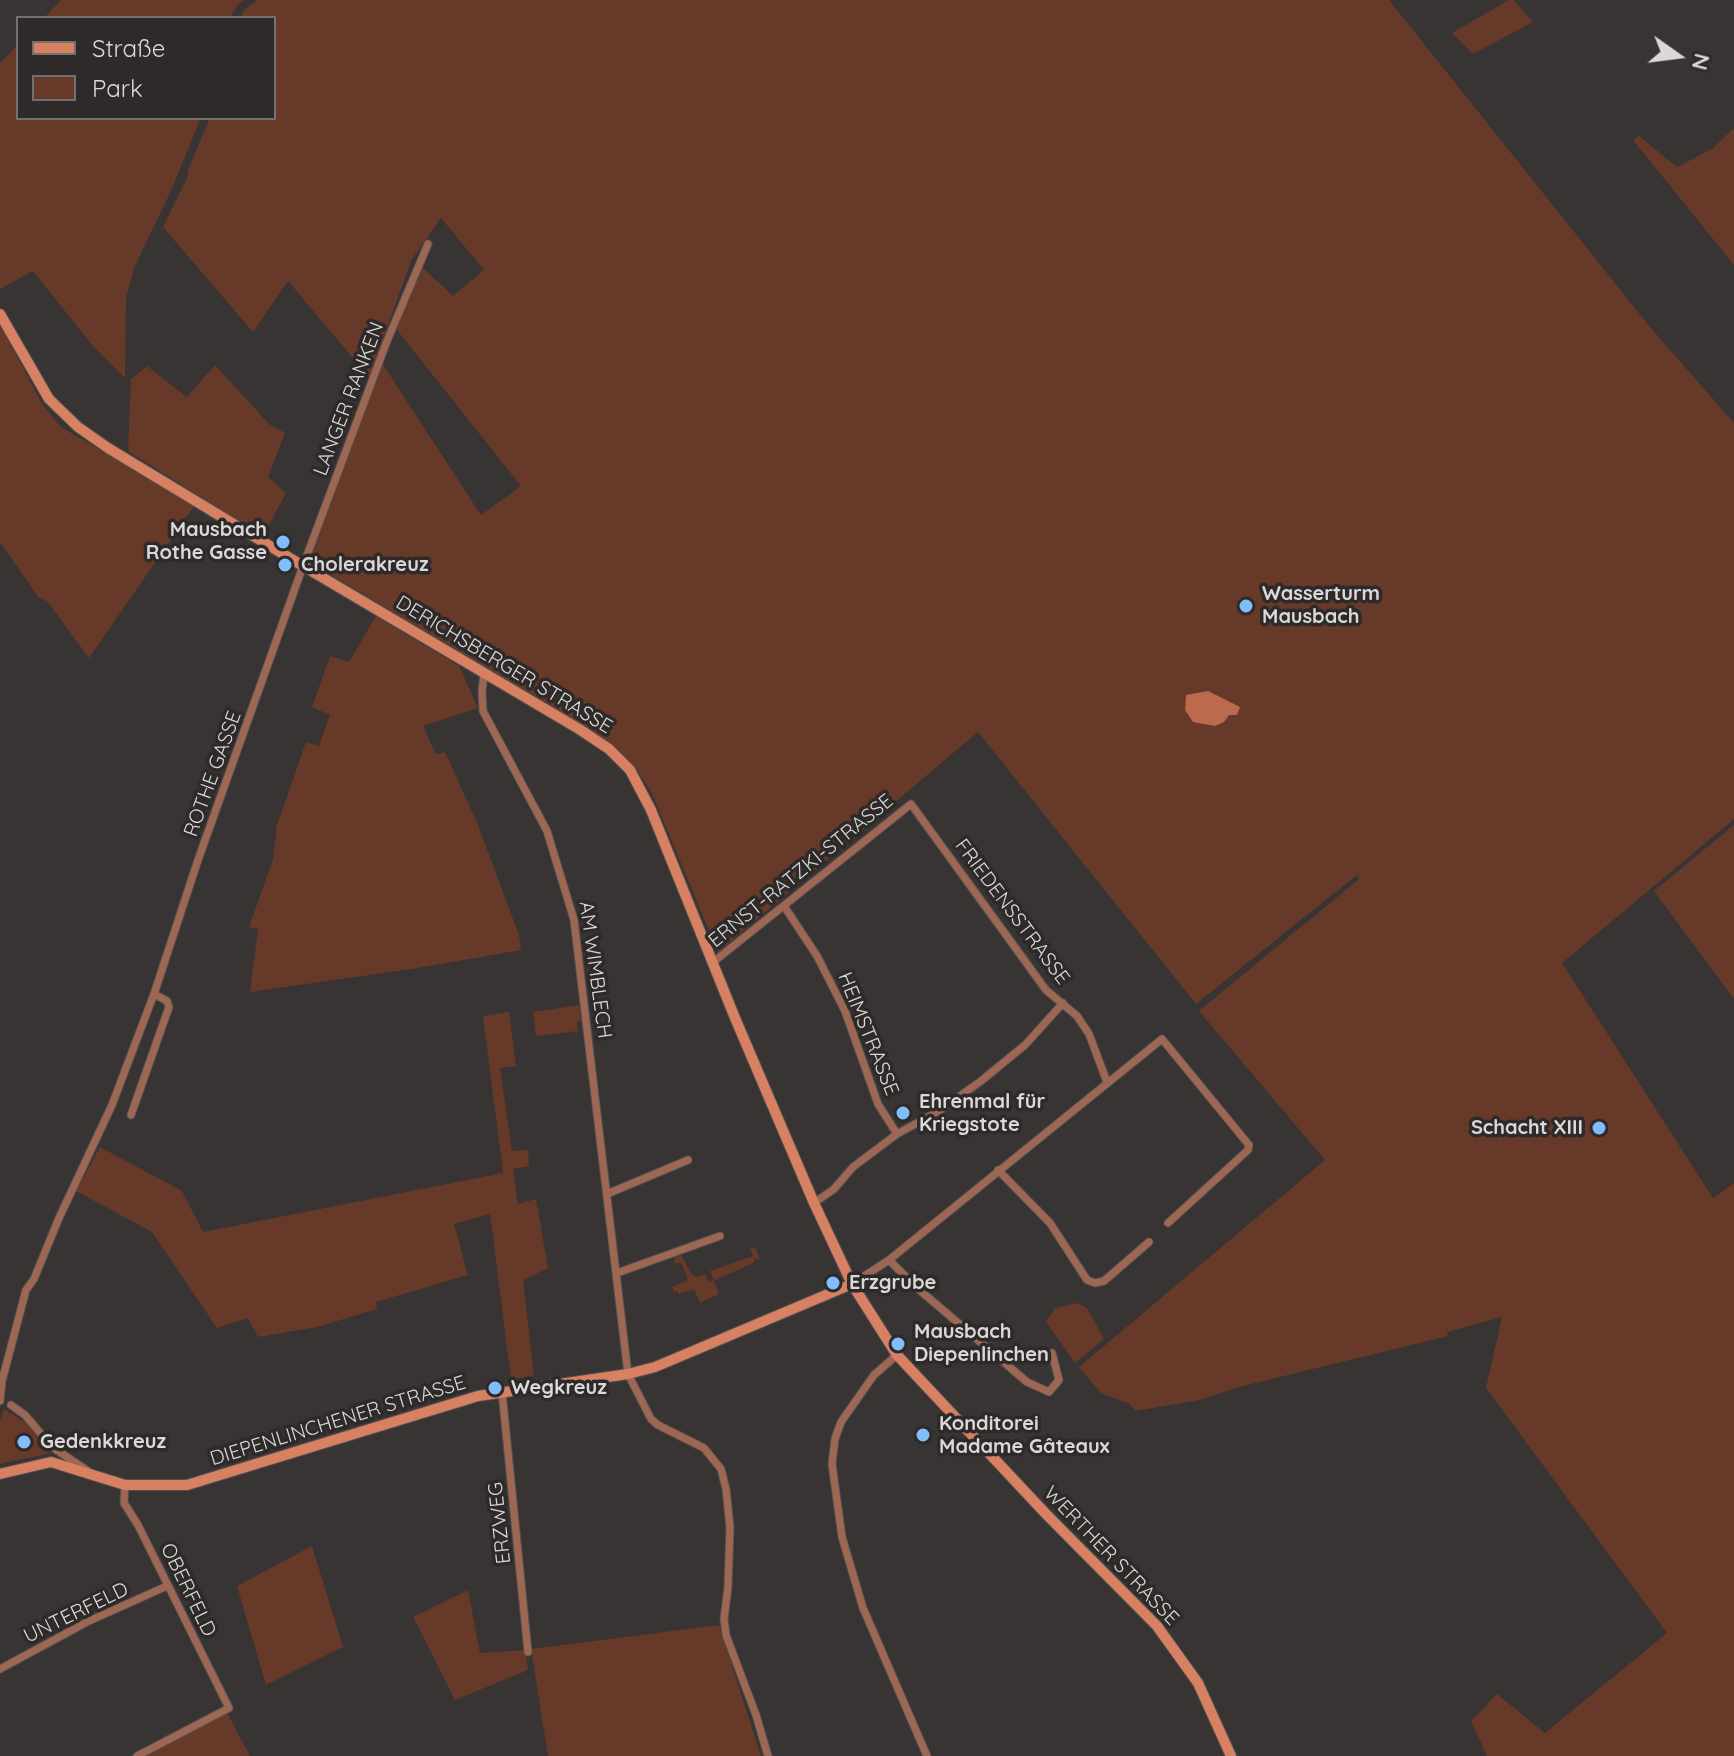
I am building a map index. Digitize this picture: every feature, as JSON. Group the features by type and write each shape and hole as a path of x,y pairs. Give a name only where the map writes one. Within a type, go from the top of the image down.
{"street":[{"name":"LANGER RANKEN","path":"303,566 387,341 428,244"},
{"name":"DERICHSBERGER STRASSE","path":"0,314 49,399 78,427 108,448 600,743 630,770 656,821 712,963 814,1203 852,1284"},
{"name":"ROTHE GASSE","path":"0,1400 2,1381 26,1290 34,1279 112,1105 154,994 198,860 303,566"},
{"name":"AM WIMBLECH","path":"484,673 483,711 547,831 570,901 628,1374"},
{"name":"ERNST-RATZKI-STRASSE","path":"712,963 911,804"},
{"name":"FRIEDENSSTRASSE","path":"911,804 1046,990 1077,1016 1089,1034 1107,1082"},
{"name":"HEIMSTRASSE","path":"784,906 817,956 845,1011 878,1104 897,1134"},
{"path":"131,1115 169,1007 167,1001 154,994"},
{"path":"814,1203 834,1189 853,1167 897,1134 939,1111 981,1081 1025,1045 1063,1003"},
{"path":"852,1284 889,1260 1162,1039 1249,1145 1248,1150 1168,1223"},
{"path":"607,1194 688,1160"},
{"path":"998,1170 1050,1223 1087,1280 1095,1283 1104,1281 1149,1242"},
{"path":"617,1273 720,1236"},
{"path":"889,1260 1027,1382 1049,1392 1059,1380 1052,1353"},
{"name":"WERTHER STRASSE","path":"852,1284 897,1355 1039,1507 1157,1626 1198,1683 1231,1756"},
{"name":"DIEPENLINCHENER STRASSE","path":"0,1474 51,1462 125,1485 187,1485 478,1396 628,1374 677,1359 852,1284"},
{"path":"897,1355 874,1375 841,1422 832,1464 842,1537 863,1608 927,1756"},
{"path":"628,1374 651,1419 704,1448 721,1469 730,1527 724,1619 726,1635 768,1756"},
{"name":"ERZWEG","path":"502,1391 528,1652"},
{"path":"11,1405 25,1415 52,1447 97,1476"},
{"name":"OBERFELD","path":"125,1485 124,1503 138,1525 229,1708 137,1756"},
{"name":"UNTERFELD","path":"0,1669 89,1621 167,1586"}],"green space":[{"path":"61,0 245,0 238,4 231,16 46,16"},
{"path":"258,0 1389,0 1650,327 1734,423 1734,819 1562,963 1713,1198 1734,1183 1734,1756 1487,1756 1471,1721 1497,1694 1545,1733 1667,1633 1486,1388 1502,1317 1447,1332 1448,1336 1239,1387 1200,1400 1135,1411 1130,1404 1101,1393 1079,1367 1325,1160 1199,1011 1359,879 1357,875 1196,1004 978,732 718,952 651,791 619,750 569,716 309,562 380,360 481,515 521,486 393,325 421,266 453,296 484,270 441,218 412,259 369,377 288,281 253,332 163,227 189,174 187,172 209,120 276,120 276,16 242,16 244,10"},
{"path":"1514,0 1533,22 1473,54 1452,33"},
{"path":"16,46 16,120 200,120 134,268 126,299 125,378 93,346 33,271 0,289 0,63"},
{"path":"1734,128 1734,265 1633,140 1639,136 1677,167 1712,149"},
{"path":"0,324 42,404 61,427 195,505 89,658 47,601 39,598 0,542"},
{"path":"215,365 269,424 285,433 268,477 286,493 263,536 128,451 131,379 147,366 187,397"},
{"path":"376,616 459,666 478,708 423,726 436,754 445,752 478,825 519,935 521,950 250,992 258,929 249,927 273,859 277,825 306,742 319,746 330,715 312,707 330,656 349,662"},
{"path":"1734,825 1734,999 1654,891"},
{"path":"579,1005 581,1021 577,1022 578,1031 536,1036 533,1012"},
{"path":"509,1012 516,1066 500,1068 512,1151 528,1150 529,1166 513,1169 518,1204 536,1199 548,1268 523,1280 534,1376 511,1379 490,1214 454,1224 468,1275 376,1302 377,1309 317,1327 258,1337 248,1318 217,1328 152,1232 76,1191 100,1147 182,1191 203,1232 503,1173 483,1016"},
{"path":"755,1247 760,1260 754,1258 755,1262 714,1281 719,1294 700,1303 694,1289 679,1294 674,1292 672,1287 688,1280 681,1262 675,1264 674,1257 681,1255 692,1275 705,1274 709,1282 714,1280 710,1271 753,1256 750,1249"},
{"path":"1077,1303 1087,1308 1104,1339 1075,1363 1046,1322 1055,1308"},
{"path":"4,1409 26,1423 51,1453 0,1464 0,1421"},
{"path":"312,1546 343,1647 266,1685 237,1586"},
{"path":"468,1590 480,1653 525,1650 528,1670 455,1700 413,1617"},
{"path":"719,1625 761,1756 548,1756 531,1649"},
{"path":"227,1713 250,1756 143,1756"}],"shaded area":[{"path":"1208,691 1240,707 1237,715 1229,715 1224,722 1215,726 1193,722 1185,710 1186,695"}],"place":[{"name":"Mausbach Rothe Gasse","path":"283,542"},
{"name":"Cholerakreuz","path":"285,565"},
{"name":"Wasserturm Mausbach","path":"1246,606"},
{"name":"Ehrenmal für Kriegstote","path":"903,1113"},
{"name":"Schacht XIII","path":"1599,1128"},
{"name":"Erzgrube","path":"833,1283"},
{"name":"Mausbach Diepenlinchen","path":"898,1344"},
{"name":"Wegkreuz","path":"495,1388"},
{"name":"Konditorei Madame Gâteaux","path":"923,1435"},
{"name":"Gedenkkreuz","path":"24,1442"}]}
